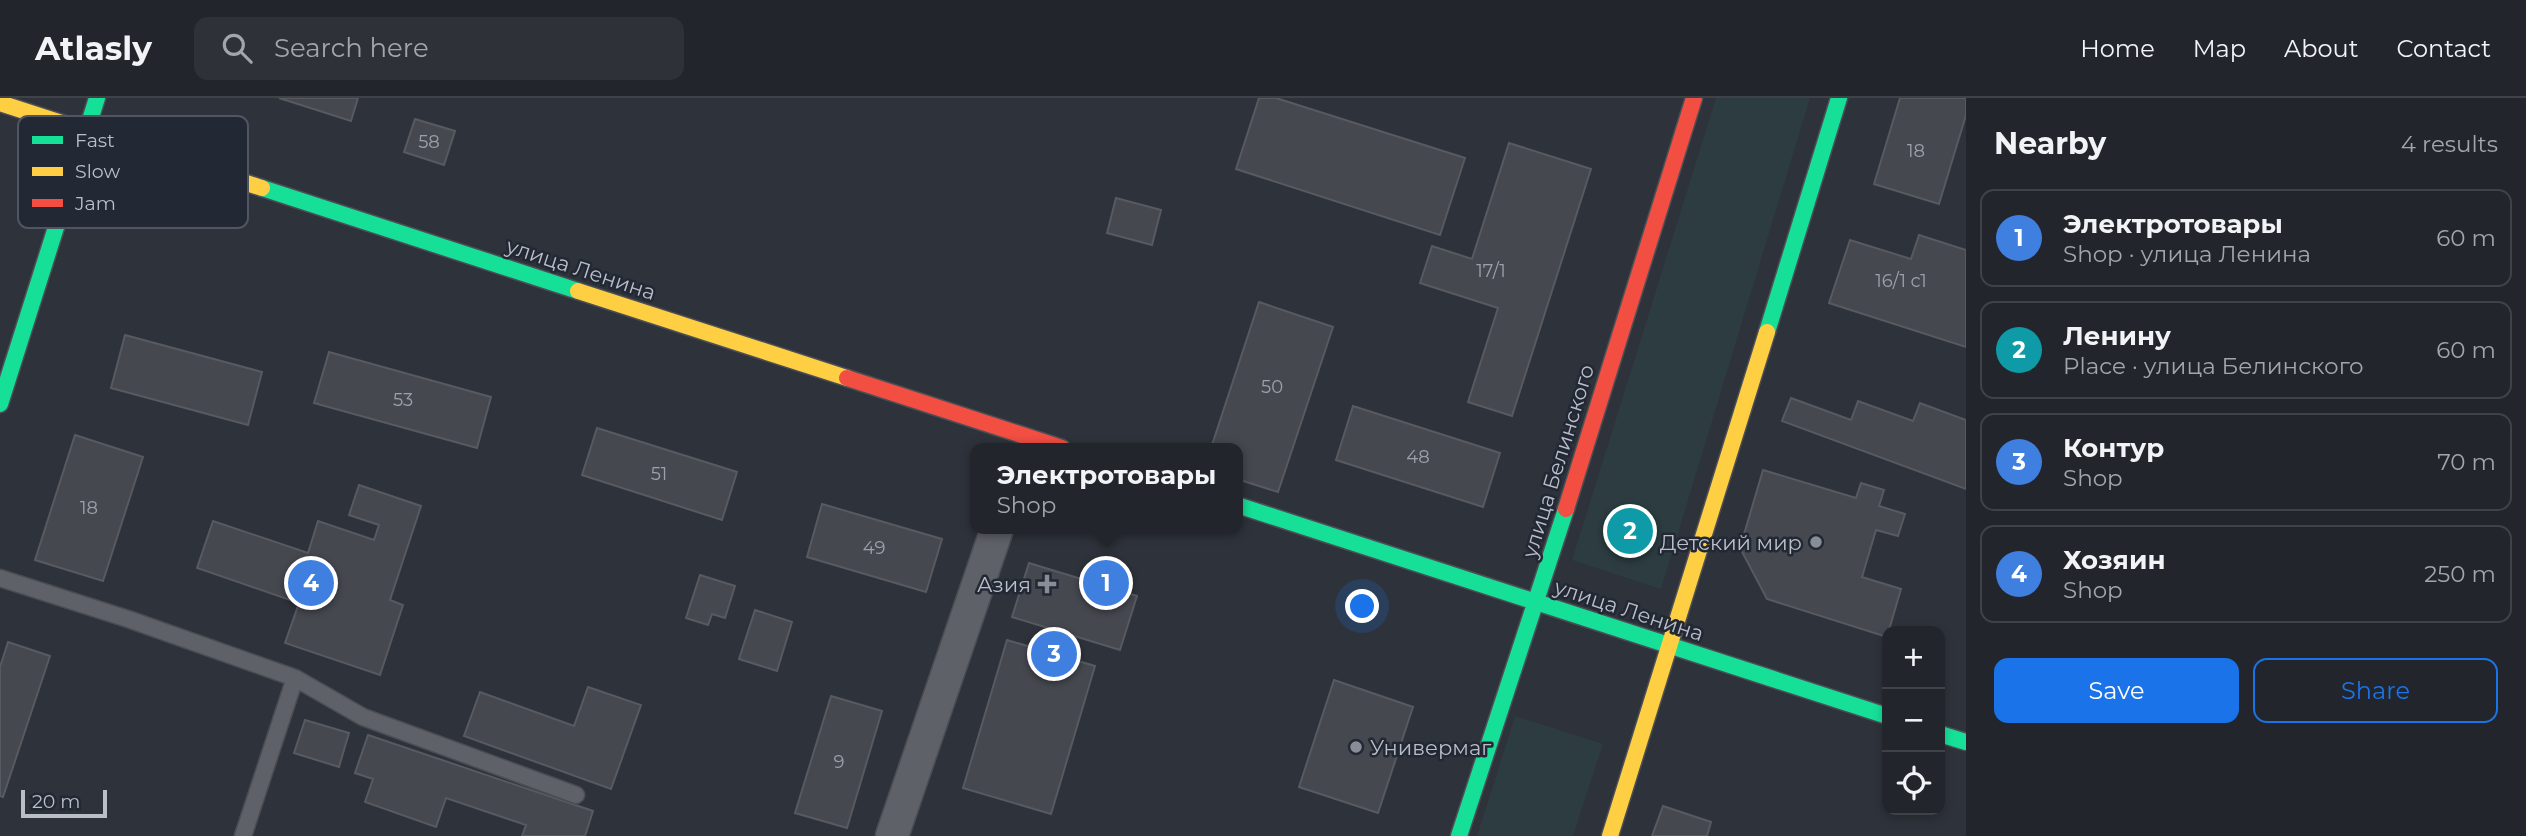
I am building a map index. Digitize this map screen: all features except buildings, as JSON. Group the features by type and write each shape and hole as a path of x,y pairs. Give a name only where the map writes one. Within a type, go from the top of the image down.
{"street":[{"path":"92,116 97,98"},
{"name":"улица Белинского","path":"1459,836 1536,603 1694,98"},
{"path":"1610,836 1839,98"},
{"name":"улица Ленина","path":"0,103 42,116"},
{"name":"улица Ленина","path":"248,183 1026,443"},
{"path":"0,404 57,228"},
{"name":"улица Ленина","path":"1243,507 1882,714"},
{"path":"892,836 995,534"},
{"path":"1945,736 1966,742"}],"lane":[{"path":"0,579 128,619 295,678 363,717 576,795"},
{"path":"243,836 295,678"}],"shaded area":[{"path":"1716,98 1810,98 1661,589 1572,560"},
{"path":"1515,716 1603,744 1573,836 1477,836"}],"traffic: fast":[{"path":"91,116 97,98"},
{"path":"1767,332 1839,98"},
{"path":"262,188 578,291"},
{"path":"0,404 56,228"},
{"path":"1243,507 1882,714"},
{"path":"1459,836 1566,509"},
{"path":"1945,736 1966,742"}],"traffic: slow":[{"path":"0,103 40,116"},
{"path":"248,183 262,188"},
{"path":"578,291 847,378"},
{"path":"1610,836 1767,332"}],"traffic: jam":[{"path":"1566,509 1694,98"},
{"path":"847,378 1047,443"}],"place":[{"name":"Ленину","path":"1630,531"},
{"name":"Детский мир","path":"1816,542"},
{"name":"Хозяин","path":"311,583"},
{"name":"Электротовары","path":"1106,583"},
{"name":"Азия","path":"1047,584"},
{"name":"Контур","path":"1054,654"},
{"name":"Универмаг","path":"1356,747"}]}
